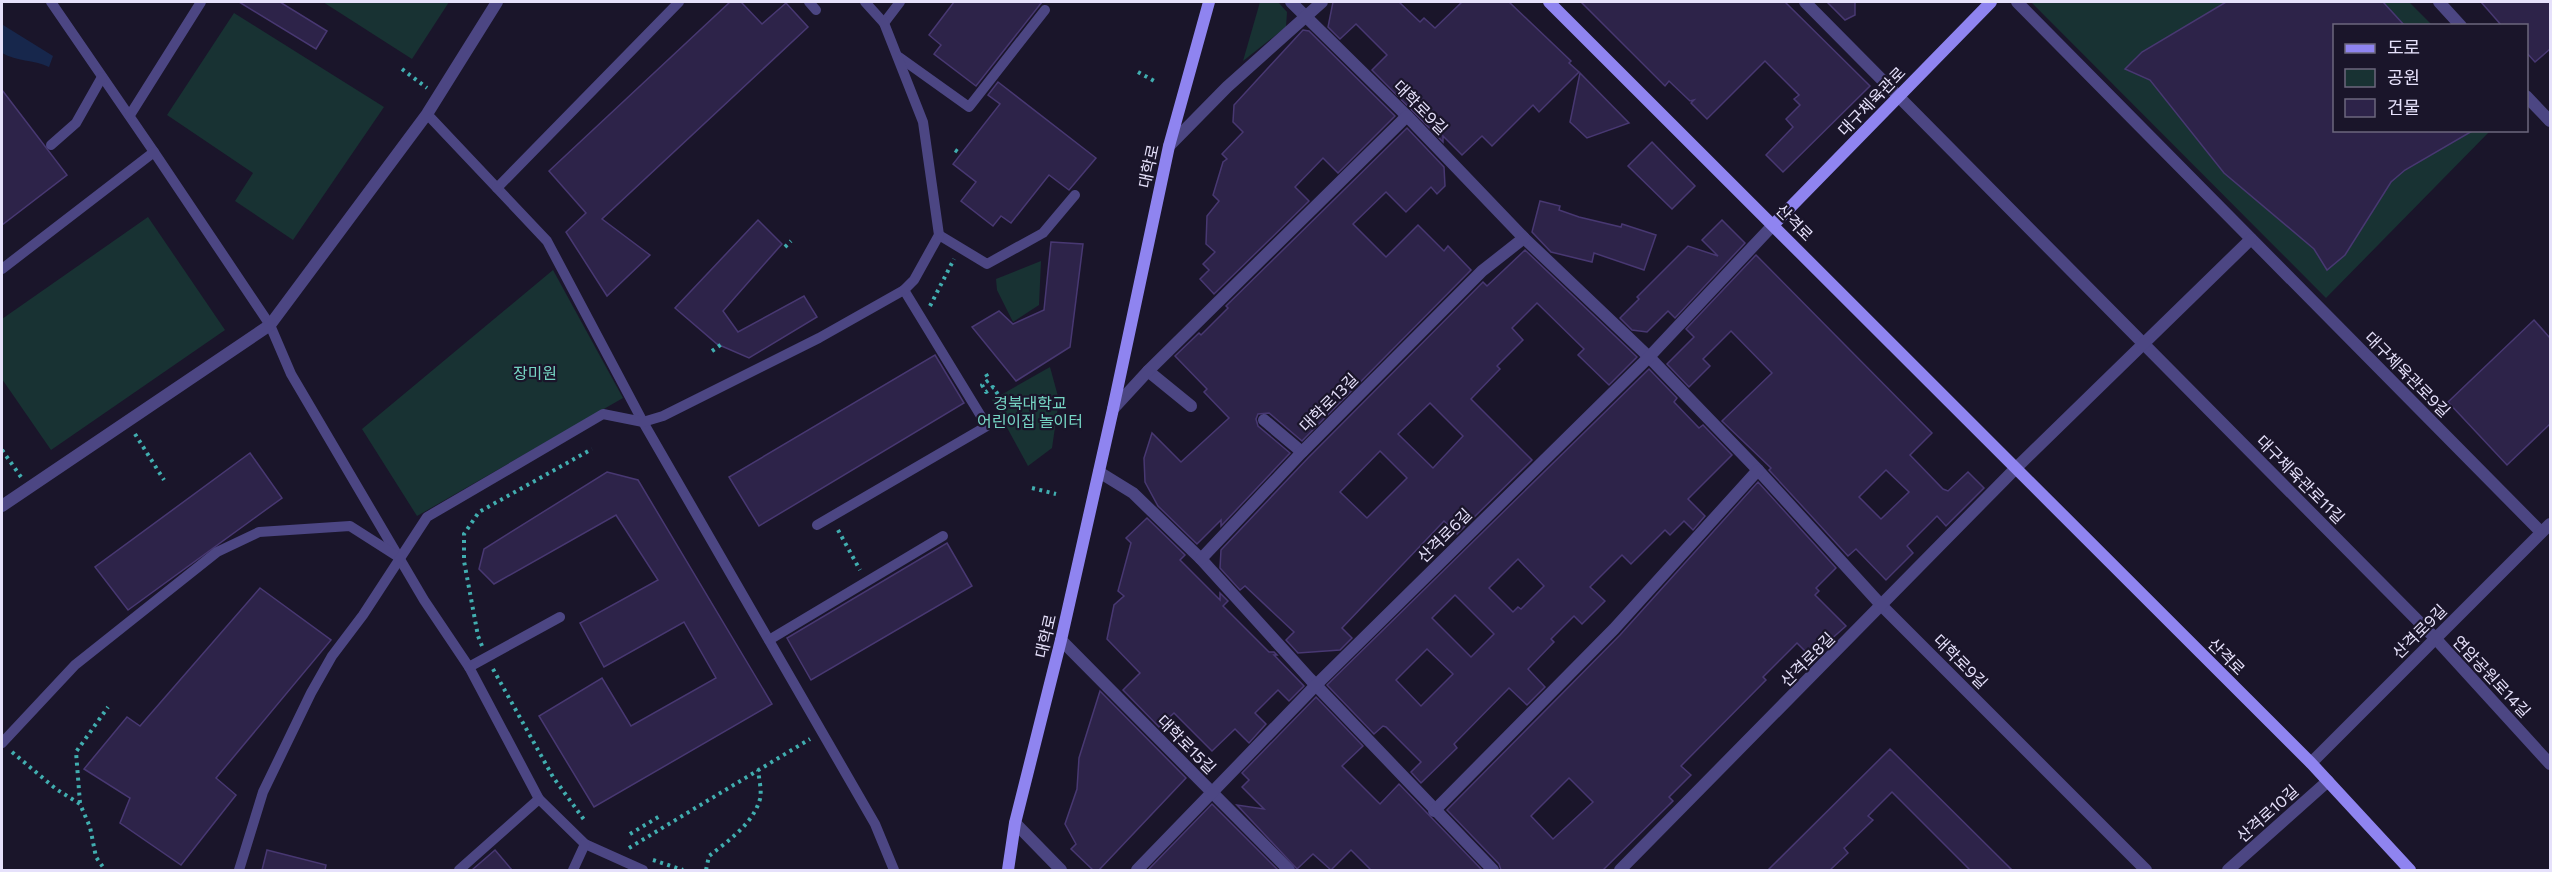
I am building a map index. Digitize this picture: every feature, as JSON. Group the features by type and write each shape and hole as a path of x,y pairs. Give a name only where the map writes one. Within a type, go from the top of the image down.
{"street":[{"path":"2,506 270,325 427,114 497,2"},
{"name":"대학로","path":"1008,870 1015,823 1061,640 1169,146 1209,2"},
{"name":"대학로9길","path":"1291,2 1407,116 1524,238 1649,357 1758,470 1882,606 2146,870"},
{"path":"1169,146 1227,87 1322,2"},
{"name":"산격로","path":"1549,2 1774,224 2015,469 2311,763 2410,870"},
{"name":"대구체육관로11길","path":"1805,2 2435,638"},
{"name":"대구체육관로","path":"1774,224 1991,2"},
{"name":"대구체육관로9길","path":"2017,2 2251,239 2546,528"},
{"path":"2439,2 2460,24"},
{"path":"2528,98 2550,121"},
{"name":"대학로","path":"1113,409 1148,370 1407,116"},
{"name":"산격로6길","path":"1137,870 1316,685 1649,357 1774,224"},
{"name":"대학로13길","path":"1201,559 1302,452 1482,271 1524,238"},
{"path":"2015,469 2251,239"},
{"path":"1148,370 1191,406"},
{"path":"1264,420 1302,452"},
{"name":"산격로8길","path":"1620,870 2015,469"},
{"path":"1434,811 1622,620 1758,470"},
{"path":"1099,472 1133,493 1201,559 1434,811 1493,870"},
{"name":"산격로9길","path":"2311,763 2546,528"},
{"name":"연암공원로14길","path":"2435,638 2550,764"},
{"name":"대학로15길","path":"1061,640 1289,870"},
{"name":"산격로10길","path":"2228,870 2328,781"},
{"path":"1015,823 1061,870"}],"lane":[{"path":"51,2 130,115 270,325 294,381 399,558 469,667 539,799 585,844 617,866 644,870"},
{"path":"130,115 201,2"},
{"path":"497,188 679,2"},
{"path":"238,870 263,792 311,693 332,656 427,517 603,414 643,422 663,417 819,338 904,290 914,280 939,235 923,122 884,22 865,2"},
{"path":"884,22 900,2"},
{"path":"898,57 969,106 1045,10"},
{"path":"51,145 76,123 102,77"},
{"path":"427,114 547,241 643,422 875,824 894,870"},
{"path":"2,269 154,152"},
{"path":"939,235 987,264 1043,233 1075,195"},
{"path":"817,525 987,426 904,290"},
{"path":"2,742 75,665 217,552 259,532 350,526 399,558"},
{"path":"769,640 943,536"},
{"path":"469,667 560,617"},
{"path":"459,870 539,799"},
{"path":"573,870 585,844"}],"path":[{"path":"402,69 438,95"},
{"path":"1138,72 1156,82"},
{"path":"955,150 961,154"},
{"path":"785,248 791,241"},
{"path":"930,307 959,249"},
{"path":"712,351 722,344"},
{"path":"986,374 989,380 982,385 986,392 993,387 999,396"},
{"path":"127,421 164,480"},
{"path":"586,823 553,777 478,636 464,561 464,534 479,512 592,449"},
{"path":"2,450 28,487"},
{"path":"1032,488 1056,494"},
{"path":"831,517 866,582"},
{"path":"105,870 96,857 90,827 80,804 76,752 108,707"},
{"path":"628,849 811,738"},
{"path":"2,742 56,789 80,804"},
{"path":"706,870 709,856 732,839 751,819 760,798 758,770"},
{"path":"630,834 660,816"},
{"path":"618,843 634,852"},
{"path":"651,859 683,870"}],"green space":[{"path":"323,2 449,2 412,59"},
{"path":"1260,2 1278,2 1287,12 1286,27 1243,61"},
{"path":"2031,2 2409,2 2431,24 2333,24 2333,132 2489,132 2326,298"},
{"path":"234,13 384,107 293,240 235,201 253,173 167,115"},
{"path":"148,217 225,330 51,450 2,379 2,319"},
{"path":"1041,261 1039,305 1013,322 997,290 996,279"},
{"name":"장미원","path":"553,270 623,398 417,516 362,429"},
{"name":"경북대학교 어린이집 놀이터","path":"1050,367 1059,400 1052,448 1028,466 992,400"}],"water":[{"path":"2,20 3,25 53,56 49,67 2,53"}],"building":[{"path":"239,2 280,2 327,31 316,49"},
{"path":"730,2 741,2 762,24 786,3 808,27 602,219 650,255 607,296 566,232 586,213 549,171"},
{"path":"954,2 1042,2 976,86 934,54 941,45 929,35"},
{"path":"1333,2 1399,2 1420,22 1424,18 1435,28 1462,2 1509,2 1571,61 1569,63 1579,72 1539,112 1533,105 1492,146 1482,136 1462,155 1443,136 1443,142 1372,70 1387,55 1356,24 1340,39 1328,27"},
{"path":"1581,2 1785,2 1870,86 1783,172 1766,155 1793,127 1786,119 1800,105 1794,99 1799,95 1765,61 1707,119 1691,103 1694,100 1690,101 1669,81 1665,86"},
{"path":"1827,2 1855,2 1855,15 1845,20"},
{"path":"2226,2 2383,2 2403,24 2333,24 2333,132 2471,132 2405,170 2391,182 2345,255 2327,270 2314,249 2224,173 2150,80 2125,69 2142,52"},
{"path":"2481,2 2550,2 2550,49 2535,62 2528,54 2528,24 2500,24"},
{"path":"1303,30 1309,31 1395,116 1338,173 1323,158 1295,187 1309,201 1214,294 1200,279 1209,270 1203,264 1215,252 1206,244 1207,216 1219,201 1213,195 1223,162 1227,159 1222,154 1243,132 1233,122 1234,105"},
{"path":"1580,73 1629,123 1587,138 1570,122"},
{"path":"998,82 1096,158 1069,190 1049,175 1011,223 1001,216 993,226 961,201 976,182 953,164 1000,104 988,95"},
{"path":"2,90 67,175 2,225"},
{"path":"1407,128 1444,167 1445,186 1437,194 1431,187 1406,212 1386,192 1353,224 1386,257 1418,225 1444,251 1448,246 1471,270 1302,441 1269,413 1258,414 1256,419 1258,426 1290,453 1221,526 1221,520 1197,544 1158,506 1145,482 1144,458 1152,433 1181,462 1229,418 1204,392 1207,389 1175,356 1199,333 1201,335 1228,308 1226,306"},
{"path":"1652,142 1695,186 1672,209 1628,166"},
{"path":"1540,201 1560,206 1559,210 1579,217 1621,227 1622,224 1656,235 1644,270 1594,253 1592,262 1551,252 1532,232"},
{"path":"758,220 782,244 723,311 738,332 804,296 817,317 749,358 717,344 675,308"},
{"path":"1722,220 1745,243 1675,318 1668,311 1647,332 1632,330 1620,318 1639,299 1637,297 1688,246 1718,256 1702,240"},
{"path":"1051,242 1083,244 1070,347 1016,381 972,327 999,311 1013,324 1044,310"},
{"path":"1525,250 1637,357 1609,385 1578,355 1584,349 1537,303 1512,328 1523,340 1497,366 1500,369 1471,399 1532,460 1457,534 1444,521 1342,628 1352,638 1340,650 1298,653 1286,640 1294,632 1245,586 1240,590 1220,568 1221,550 1308,458 1483,282 1487,286","holes":["1430,403 1463,436 1433,468 1398,434","1380,451 1407,478 1367,518 1340,492"]},
{"path":"1756,255 1932,433 1910,455 1943,489 1948,491 1968,472 1984,488 1946,526 1937,516 1907,546 1913,553 1886,580 1856,549 1848,556 1769,470 1771,468 1722,421 1772,373 1731,331 1703,359 1710,366 1689,387 1667,364 1694,337 1686,329","holes":["1886,470 1909,492 1881,519 1859,497"]},
{"path":"2534,320 2550,338 2550,424 2507,465 2448,402"},
{"path":"935,355 964,403 759,526 729,477"},
{"path":"1649,369 1677,398 1674,402 1699,428 1703,425 1732,455 1688,499 1705,516 1693,530 1684,521 1670,535 1665,530 1631,564 1622,555 1590,587 1605,601 1582,624 1574,616 1551,639 1554,642 1528,669 1545,687 1527,705 1509,688 1454,744 1457,748 1421,783 1411,772 1421,762 1386,727 1383,726 1374,734 1327,685","holes":["1518,559 1544,586 1521,609 1518,607 1513,612 1489,588","1455,595 1494,634 1471,657 1432,618","1427,649 1453,674 1421,706 1396,680"]},
{"path":"250,453 282,498 128,610 95,567"},
{"path":"607,472 638,480 772,704 594,807 539,716 602,678 631,726 716,678 684,622 604,667 580,623 658,580 616,515 494,584 479,569 484,549"},
{"path":"1758,482 1836,568 1816,588 1819,591 1815,595 1846,626 1811,657 1797,643 1763,677 1766,680 1681,766 1691,775 1669,797 1673,801 1603,870 1501,870 1499,864 1447,810 1620,635","holes":["1569,778 1593,802 1553,839 1531,816"]},
{"path":"1147,518 1185,555 1180,560 1220,600 1220,593 1228,601 1223,606 1269,652 1274,652 1277,655 1274,655 1304,686 1289,701 1278,690 1255,713 1266,724 1249,743 1235,729 1212,751 1174,713 1159,727 1123,690 1140,673 1107,639 1114,605 1124,596 1118,591 1131,543 1126,538"},
{"path":"947,543 972,586 811,680 787,638"},
{"path":"260,588 331,640 216,778 236,795 181,865 120,823 130,798 84,769 127,717 140,726"},
{"path":"1100,691 1186,778 1099,870 1093,870 1071,849 1076,844 1065,824 1077,789 1079,758"},
{"path":"1316,697 1363,746 1342,766 1380,804 1399,784 1482,870 1371,870 1351,850 1331,870 1313,854 1297,869 1237,805 1264,809 1242,787 1249,780 1242,773"},
{"path":"1890,749 2012,870 1970,870 1892,792 1868,816 1873,820 1844,848 1848,853 1830,870 1768,870"},
{"path":"1212,804 1278,870 1148,870"},
{"path":"267,850 326,865 325,870 262,870"},
{"path":"495,850 512,870 472,870"}]}
